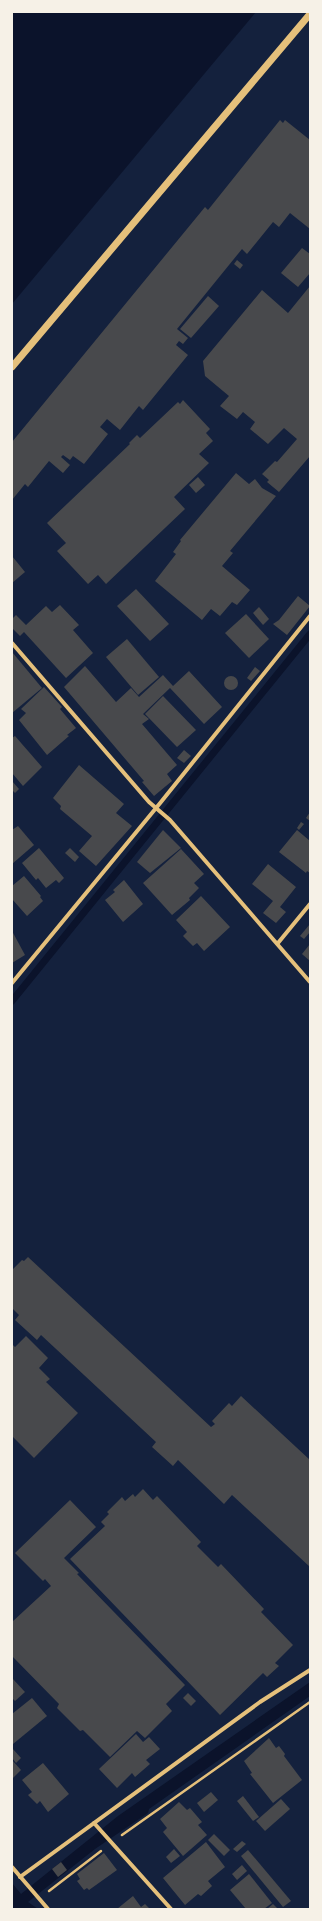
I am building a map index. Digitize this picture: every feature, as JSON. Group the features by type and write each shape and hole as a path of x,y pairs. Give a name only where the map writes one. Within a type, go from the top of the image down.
{"street":[{"path":"12,367 310,14"},
{"path":"12,983 156,808 310,616"},
{"path":"12,643 156,808 170,820 278,943 310,982"},
{"path":"278,943 310,904"},
{"path":"20,1877 260,1702 310,1670"},
{"path":"94,1823 171,1909"},
{"path":"12,1867 48,1909"}],"path":[{"path":"38,1897 111,1842 310,1702"}],"water":[{"path":"12,12 256,12 12,304"},
{"path":"310,1682 310,1696 149,1809 148,1813 95,1849 28,1902 38,1909 12,1909 12,1883 21,1894 118,1816"}],"building":[{"path":"280,120 283,123 285,120 310,140 310,229 290,213 279,227 273,222 247,254 242,249 177,329 188,338 183,344 179,341 176,345 188,355 143,410 139,406 120,430 107,419 100,427 108,434 84,464 73,456 70,460 63,455 61,457 70,465 63,473 49,461 28,487 25,484 12,500 12,442 205,207 208,210"},
{"path":"302,248 310,254 310,273 298,287 281,273"},
{"path":"237,260 243,265 240,269 234,264"},
{"path":"310,286 310,456 279,492 267,482 269,480 262,474 275,461 277,462 297,439 284,428 268,444 250,429 255,422 243,412 237,419 220,406 229,396 205,376 203,361 262,290 288,313"},
{"path":"208,296 219,306 191,338 180,329"},
{"path":"183,400 210,429 206,433 213,441 199,454 209,463 174,497 185,509 106,584 98,575 88,584 57,551 66,543 47,523 130,444 129,443 137,435 140,438 178,402 180,404"},
{"path":"236,473 249,484 255,479 262,488 276,496 230,551 233,553 222,566 250,590 237,605 232,602 220,616 211,609 202,620 155,581 176,554 173,552 181,541 180,540"},
{"path":"198,477 205,485 196,493 189,485"},
{"path":"12,556 25,572 12,583"},
{"path":"136,589 169,624 150,641 117,606"},
{"path":"298,596 310,606 287,635 273,624 279,620"},
{"path":"60,605 79,625 73,630 93,653 66,678 24,632 20,636 12,628 12,619 16,615 26,625 46,606 52,612"},
{"path":"259,607 269,619 263,625 253,613"},
{"path":"246,614 269,639 249,658 225,633"},
{"path":"127,639 159,677 138,695 106,657"},
{"path":"12,652 42,688 12,713"},
{"path":"85,666 116,702 131,688 139,697 163,675 173,686 189,671 222,707 204,724 170,688 143,714 149,719 142,724 177,765 167,774 172,781 154,796 142,782 144,781 64,687"},
{"path":"255,667 260,671 251,681 247,678"},
{"path":"231,676 236,678 238,683 236,688 231,690 226,688 224,683 226,678"},
{"path":"44,687 62,707 60,709 76,728 47,755 19,720 26,713 21,709"},
{"path":"163,696 196,730 177,747 145,714"},
{"path":"15,736 42,767 23,786 12,773 12,738"},
{"path":"184,750 191,756 184,763 177,758"},
{"path":"79,765 124,804 116,813 132,826 96,866 79,851 92,836 60,809 61,806 53,798"},
{"path":"12,781 19,789 15,793 12,790"},
{"path":"310,812 310,821 306,818"},
{"path":"301,822 304,824 299,830 297,828"},
{"path":"18,826 34,845 12,864 12,830"},
{"path":"163,830 181,848 150,873 137,862"},
{"path":"297,830 310,841 310,873 307,871 306,873 279,852"},
{"path":"39,848 64,878 59,883 56,880 46,888 38,878 36,880 22,863"},
{"path":"70,848 79,857 75,862 65,853"},
{"path":"181,849 204,874 194,883 199,888 189,898 190,900 172,915 143,883"},
{"path":"268,864 296,887 280,907 286,912 276,923 263,913 273,901 252,884"},
{"path":"24,876 41,896 40,897 43,901 27,916 12,899 12,886"},
{"path":"124,880 143,904 123,922 105,900 115,892 113,890"},
{"path":"201,896 230,927 204,951 197,943 193,946 183,936 187,932 176,920"},
{"path":"310,924 310,932 304,939 300,936"},
{"path":"12,931 25,955 12,963"},
{"path":"310,944 310,961 302,954"},
{"path":"28,1257 211,1427 215,1424 212,1421 229,1403 232,1406 241,1396 310,1460 310,1567 232,1495 224,1504 178,1460 173,1466 152,1447 156,1442 41,1335 37,1340 15,1320 19,1315 12,1308 12,1270 22,1260 24,1261"},
{"path":"26,1336 48,1358 39,1368 50,1379 46,1382 78,1413 34,1458 12,1436 12,1344 15,1347"},
{"path":"143,1489 153,1500 157,1496 201,1542 197,1546 218,1567 221,1564 264,1609 261,1612 293,1645 275,1663 279,1666 267,1677 263,1673 220,1715 70,1559 105,1526 101,1522 109,1514 107,1512 122,1497 125,1501 133,1494 135,1497"},
{"path":"70,1500 96,1527 64,1558 79,1573 77,1574 185,1685 166,1704 172,1711 145,1738 137,1731 110,1757 83,1730 80,1731 57,1708 59,1704 12,1656 12,1622 51,1586 45,1579 43,1581 15,1553"},
{"path":"12,1678 25,1692 15,1701 12,1698"},
{"path":"188,1693 196,1701 191,1706 183,1698"},
{"path":"32,1698 47,1716 13,1744 12,1714"},
{"path":"136,1734 143,1742 149,1737 160,1749 146,1760 150,1764 135,1777 132,1773 117,1788 99,1769"},
{"path":"269,1738 276,1748 279,1746 285,1754 284,1756 302,1780 273,1803 250,1774 252,1773 244,1761"},
{"path":"12,1748 21,1758 16,1763 12,1758"},
{"path":"12,1760 21,1770 12,1779"},
{"path":"43,1763 69,1794 48,1812 40,1801 37,1804 28,1795 32,1792 22,1780"},
{"path":"211,1792 218,1800 204,1812 197,1803"},
{"path":"243,1796 259,1817 253,1821 237,1801"},
{"path":"281,1799 290,1809 265,1831 256,1821"},
{"path":"179,1802 187,1810 190,1808 202,1822 198,1825 207,1835 183,1856 163,1832 167,1828 160,1819"},
{"path":"214,1834 230,1850 224,1856 208,1840"},
{"path":"242,1841 246,1844 237,1852 233,1849"},
{"path":"206,1842 225,1867 208,1881 212,1886 201,1896 198,1894 185,1905 163,1878"},
{"path":"174,1849 180,1856 171,1863 166,1857"},
{"path":"248,1850 291,1901 283,1907 241,1856"},
{"path":"104,1853 117,1870 89,1890 87,1888 84,1890 77,1881 80,1879 77,1874"},
{"path":"61,1862 67,1870 58,1877 52,1869"},
{"path":"242,1865 247,1871 237,1880 232,1874"},
{"path":"249,1874 272,1903 264,1909 246,1909 230,1890"},
{"path":"133,1896 141,1907 145,1904 150,1909 117,1909"},
{"path":"273,1904 278,1909 267,1909"}],"waterway":[{"path":"12,1001 310,634"}]}
